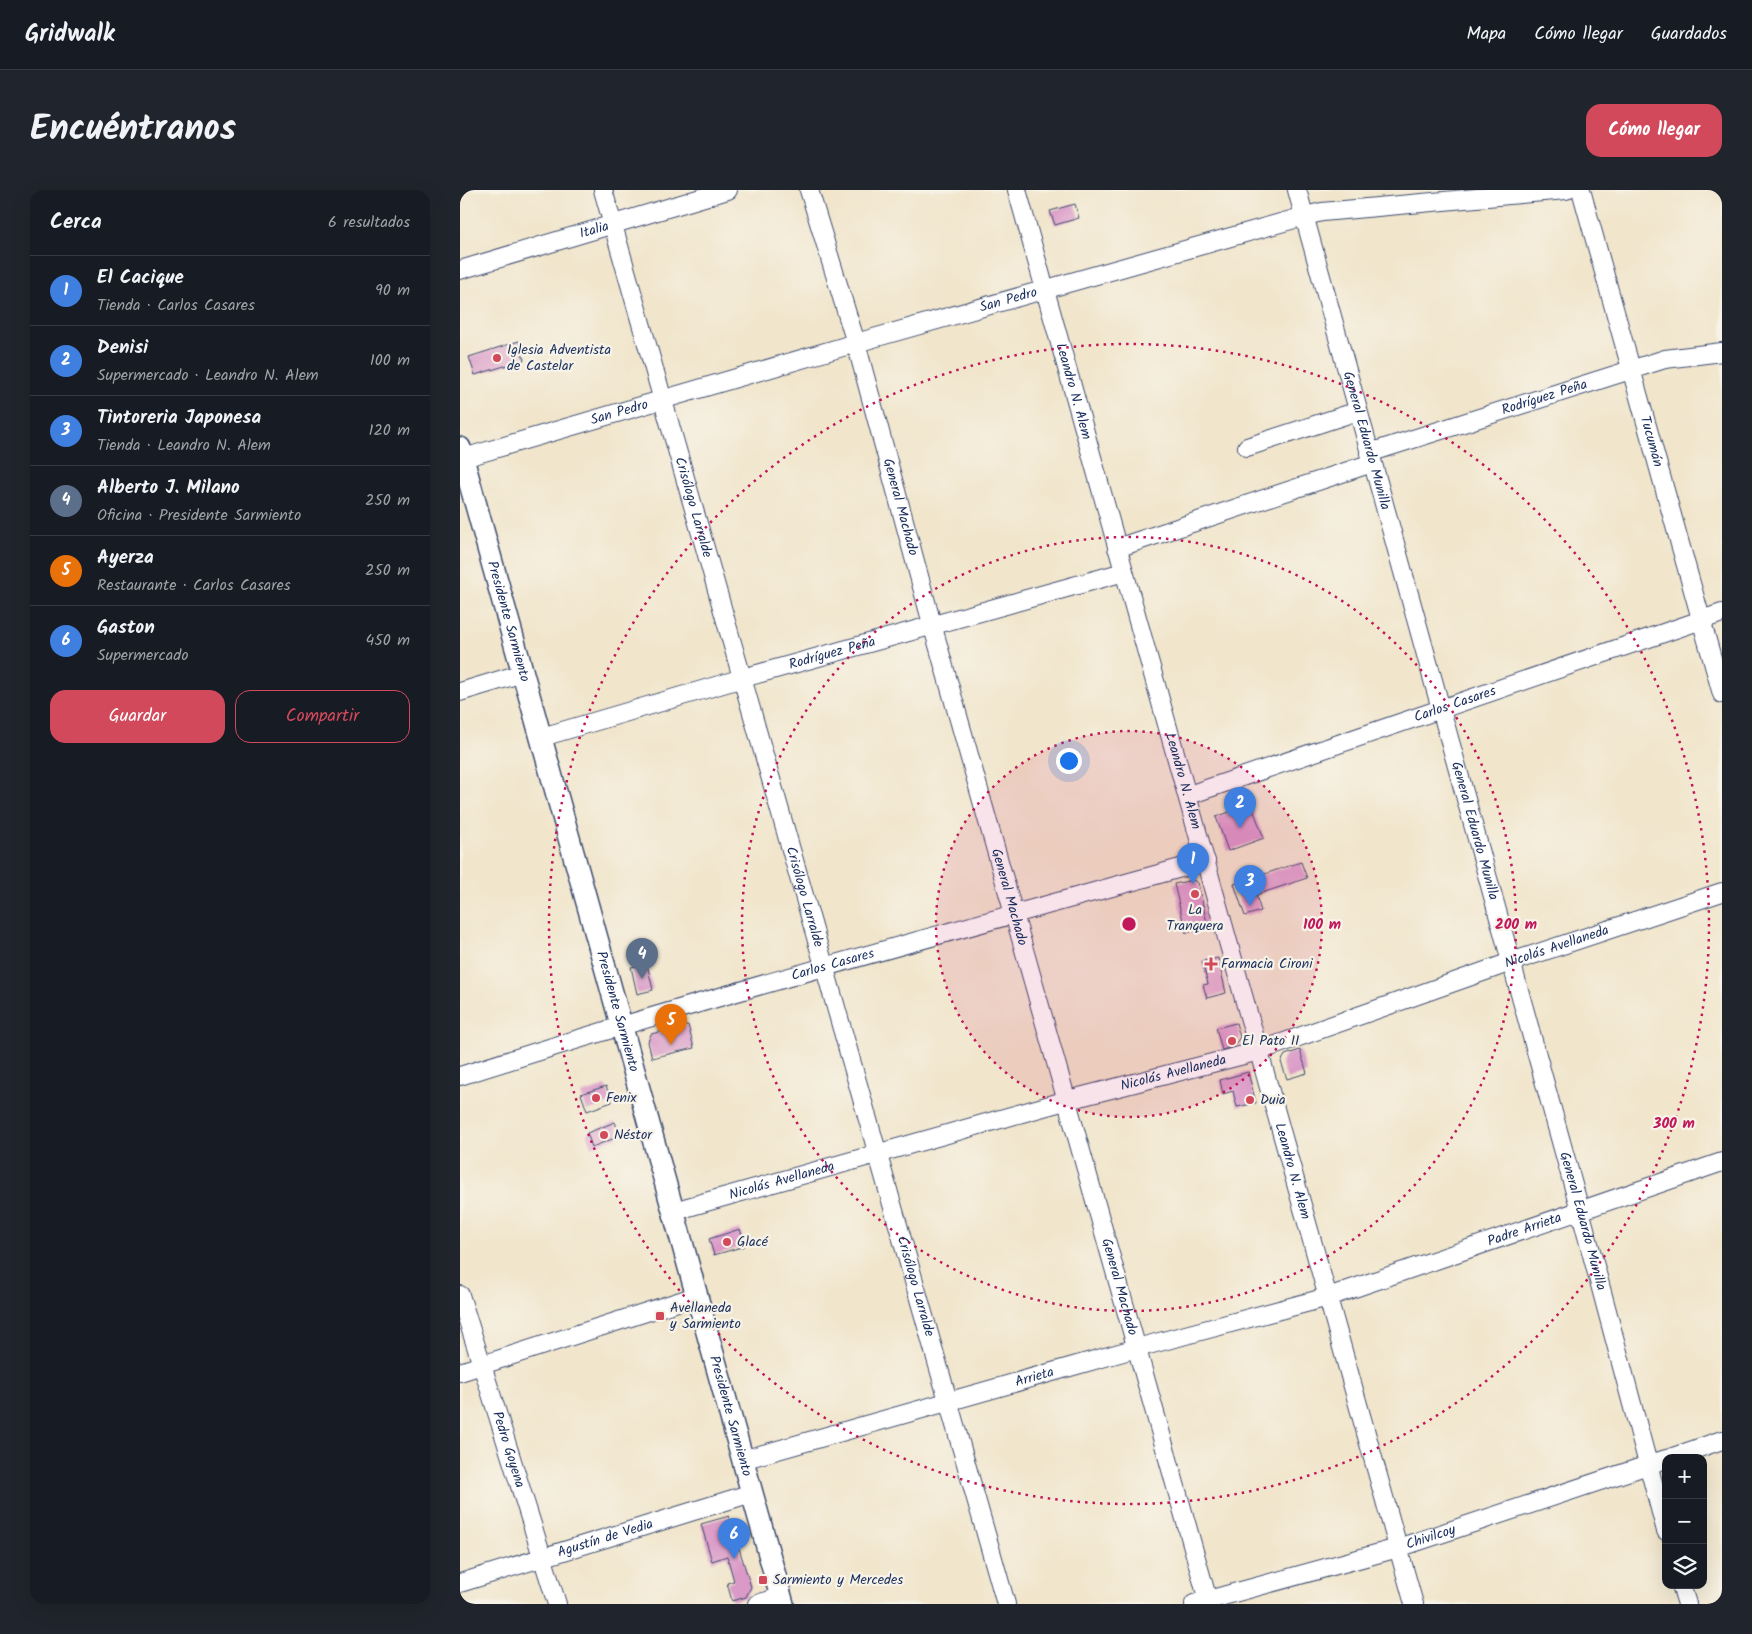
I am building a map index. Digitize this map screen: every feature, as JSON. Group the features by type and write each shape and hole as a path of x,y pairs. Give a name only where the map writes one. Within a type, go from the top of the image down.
{"main road":[{"name":"Presidente Sarmiento","path":"461,455 524,672 782,1600"}],"street":[{"name":"Crisólogo Larralde","path":"603,190 1006,1604"},
{"name":"Italia","path":"460,270 728,190"},
{"name":"General Machado","path":"809,190 856,344 932,624 1068,1100 1137,1348 1204,1603"},
{"name":"Leandro N. Alem","path":"1018,190 1414,1604"},
{"name":"General Eduardo Munilla","path":"1297,190 1580,1210 1662,1517"},
{"name":"San Pedro","path":"461,455 662,400 1305,216 1322,212 1566,190"},
{"name":"Tucumán","path":"1581,190 1722,694"},
{"name":"Rodríguez Peña","path":"1117,548 1371,458 1632,370 1678,357 1722,352"},
{"path":"1247,447 1358,411"},
{"name":"Rodríguez Peña","path":"542,737 932,624 1124,572"},
{"name":"Carlos Casares","path":"1188,795 1722,613"},
{"path":"460,692 524,672"},
{"name":"Carlos Casares","path":"460,1076 622,1024 823,966 1206,861"},
{"name":"Nicolás Avellaneda","path":"674,1211 1068,1100 1259,1051 1511,962 1722,892"},
{"name":"Padre Arrieta","path":"1328,1297 1722,1162"},
{"name":"Pedro Goyena","path":"460,1295 558,1604"},
{"path":"460,1372 696,1296"},
{"name":"Arrieta","path":"742,1460 1137,1348 1328,1297"},
{"path":"1682,1454 1722,1440"},
{"name":"Chivilcoy","path":"1204,1603 1398,1548 1662,1460"},
{"name":"Agustín de Vedia","path":"460,1583 752,1493"},
{"path":"1682,1589 1687,1604"},
{"path":"757,1604 782,1600"}],"building":[{"path":"1075,204 1079,218 1055,225 1050,211"},
{"name":"Iglesia Adventista de Castelar","path":"519,341 524,360 475,375 469,357"},
{"path":"1251,804 1264,838 1228,851 1216,817"},
{"path":"1301,862 1307,878 1256,895 1261,911 1245,916 1234,884"},
{"path":"1193,880 1198,883 1208,927 1186,933 1174,884"},
{"path":"1218,958 1226,993 1207,998 1203,985 1208,984 1202,961"},
{"path":"647,964 653,990 637,994 631,967"},
{"path":"1236,1023 1240,1037 1234,1046 1222,1050 1216,1028"},
{"path":"688,1025 694,1048 652,1058 648,1042 651,1034"},
{"path":"1300,1050 1307,1073 1287,1079 1281,1062 1285,1055"},
{"path":"1248,1072 1256,1103 1237,1107 1233,1091 1223,1094 1220,1080"},
{"name":"Fenix","path":"606,1086 612,1102 587,1111 581,1094"},
{"name":"Néstor","path":"615,1122 620,1136 592,1147 587,1133"},
{"name":"Glacé","path":"740,1229 745,1246 714,1255 709,1239"},
{"path":"729,1516 751,1587 746,1597 732,1601 727,1583 734,1581 727,1556 712,1561 701,1524"}],"place":[{"name":"Iglesia Adventista de Castelar","path":"497,358"},
{"name":"Denisi","path":"1240,828"},
{"name":"El Cacique","path":"1193,884"},
{"name":"La Tranquera","path":"1195,894"},
{"name":"Tintoreria Japonesa","path":"1250,906"},
{"name":"Farmacia Cironi","path":"1211,964"},
{"name":"Alberto J. Milano","path":"642,979"},
{"name":"El Pato II","path":"1232,1041"},
{"name":"Ayerza","path":"671,1045"},
{"name":"Fenix","path":"596,1098"},
{"name":"Duia","path":"1250,1100"},
{"name":"Néstor","path":"604,1135"},
{"name":"Glacé","path":"727,1242"},
{"name":"Avellaneda y Sarmiento","path":"660,1316"},
{"name":"Gaston","path":"734,1559"},
{"name":"Sarmiento y Mercedes","path":"763,1580"}]}
